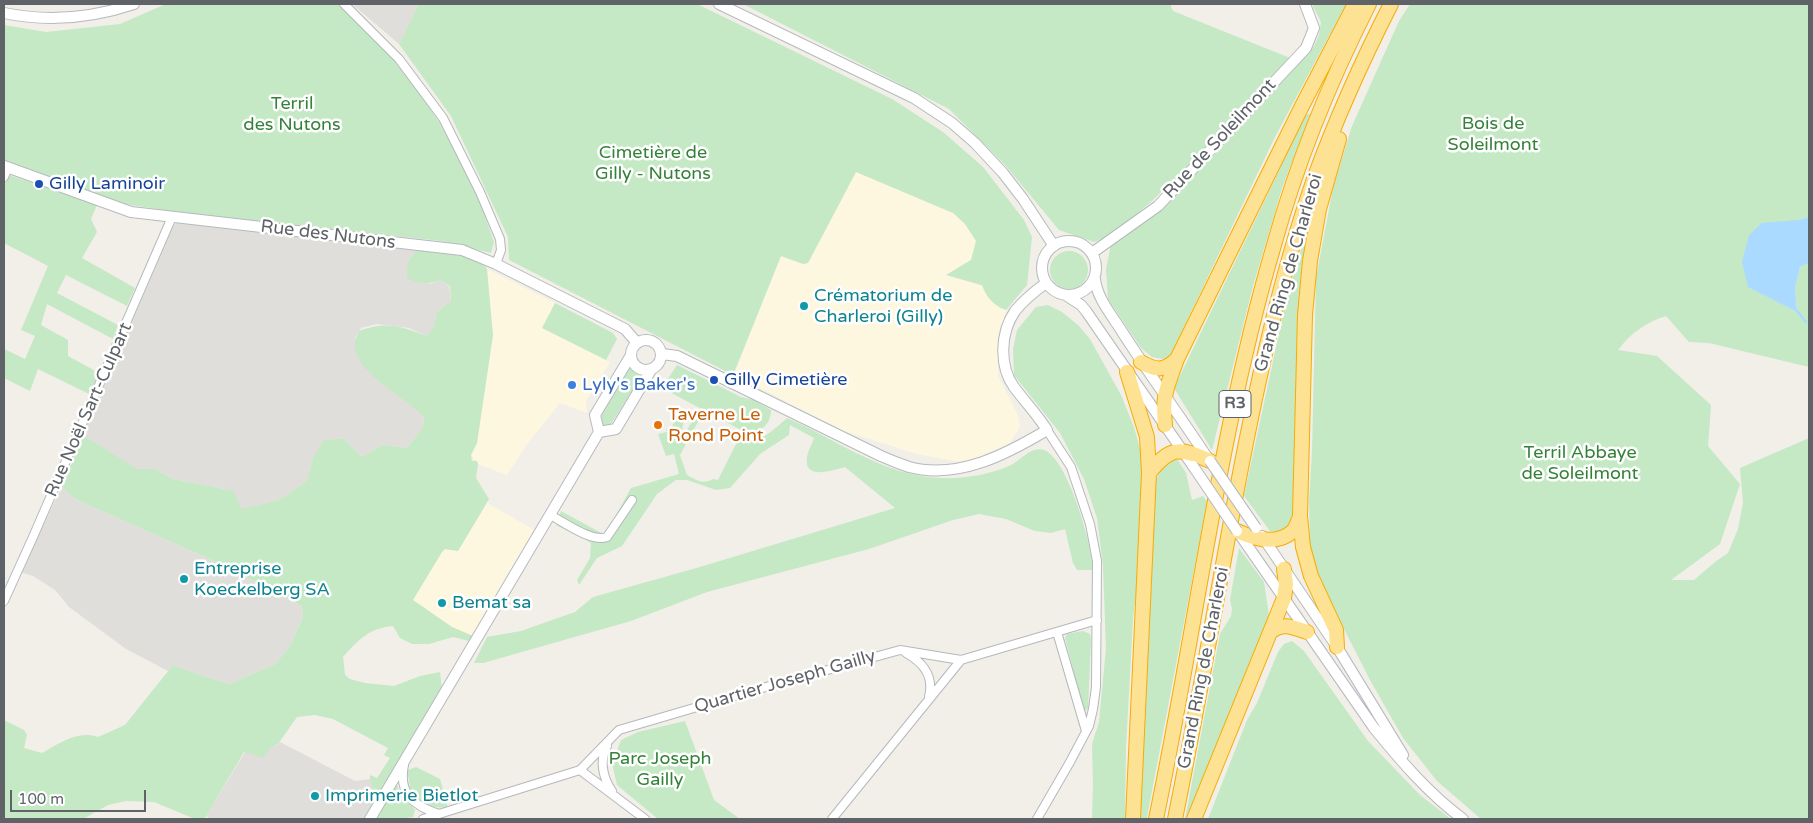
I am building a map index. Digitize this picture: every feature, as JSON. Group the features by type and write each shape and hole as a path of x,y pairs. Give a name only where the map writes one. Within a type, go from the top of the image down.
{"highway":[{"path":"1165,425 1164,394 1178,359 1302,106 1355,4"},
{"name":"Grand Ring de Charleroi","path":"1156,819 1228,440 1257,303 1295,176 1349,44 1369,4"},
{"name":"Grand Ring de Charleroi","path":"1175,819 1246,441 1276,307 1314,180 1338,116 1390,4"},
{"path":"1337,647 1336,630 1311,576 1303,547 1300,516 1305,315 1309,270 1319,209 1338,141 1338,116"},
{"path":"1141,362 1150,367 1160,369 1170,366 1178,359"},
{"path":"1127,372 1147,437 1149,473 1133,819"},
{"path":"1149,473 1160,460 1171,453 1192,453 1210,461"},
{"path":"1237,531 1256,539 1280,538 1294,530 1300,516"},
{"path":"1194,819 1284,598 1286,584 1284,569"},
{"path":"1270,632 1278,626 1289,626 1307,632"}],"street":[{"path":"4,13 28,18 77,17 120,9 134,4"},
{"path":"344,4 398,59 443,118 480,192 500,239 501,250 496,264"},
{"path":"719,4 914,98 952,123 975,143 1003,173 1023,199 1054,246"},
{"name":"Rue de Soleilmont","path":"1092,253 1158,206 1306,48 1314,28 1305,4"},
{"name":"Rue des Nutons","path":"5,170 131,212 462,250 496,264 625,329 637,343"},
{"name":"Rue Noël Sart-Culpart","path":"4,601 172,217"},
{"path":"1192,453 1165,425 1081,305 1067,296 1052,290 1046,283 1043,275 1044,259 1054,246 1074,241 1084,245 1092,253 1097,266 1096,286 1102,300 1141,362 1164,394 1192,453 1237,531"},
{"path":"1067,296 1084,292 1095,279"},
{"path":"1037,819 1086,731 1093,709 1096,687 1097,561 1090,524 1072,467 1038,414 1013,386 1004,365 1003,346 1006,330 1014,312 1028,296 1046,283"},
{"path":"370,819 599,432 595,415 631,355 632,350 637,343 648,339 653,341 659,346 662,354 660,363 651,370 616,428 599,432"},
{"path":"662,354 677,356 881,456 910,467 943,471 974,465 1018,447 1047,430"},
{"path":"631,355 636,366 645,370 651,370"},
{"path":"1210,461 1256,539 1284,598 1374,728 1434,794 1463,819"},
{"path":"550,515 592,538 603,539 607,537 632,500"},
{"path":"1256,539 1284,569 1337,647 1412,771"},
{"name":"Quartier Joseph Gailly","path":"423,819 438,817 580,770 619,730 764,687 900,650 961,660 1097,620"},
{"path":"1057,632 1086,731"},
{"path":"900,650 921,663 926,670 930,683 928,699"},
{"path":"832,819 961,660"},
{"path":"612,737 605,750 603,773 606,781 617,796"},
{"path":"406,759 403,777 407,793 412,801 438,817"},
{"path":"580,770 617,796 645,819"}],"shaded area":[{"path":"352,4 419,4 399,44"},
{"path":"856,172 953,213 965,224 976,241 971,260 946,275 982,286 999,308 1006,310 998,348 998,376 1018,415 1020,427 1009,444 965,463 917,454 844,431 734,375 781,256 803,264 808,263"},
{"path":"177,222 417,250 408,261 430,284 440,280 449,286 451,301 437,312 434,326 427,336 409,328 377,324 361,328 355,338 424,417 423,427 407,448 382,445 362,457 344,439 313,458 307,481 279,500 240,510 234,491 173,479 155,469 137,470 83,435 173,227"},
{"path":"487,269 555,303 543,328 610,362 586,401 587,413 560,403 527,444 507,475 478,464 471,455 477,443 492,342"},
{"path":"62,487 75,499 214,561 302,606 303,617 290,646 275,664 230,684 173,665 168,671 126,649 69,607 55,590 33,576 20,572"},
{"path":"488,502 534,530 473,636 452,627 413,600 442,552 445,549 458,551"},
{"path":"280,742 355,781 370,779 375,796 379,797 367,819 210,819 206,816 245,752 269,749"}],"green space":[{"name":"Terril des Nutons","path":"166,4 340,4 397,61 439,122 481,205 494,242 491,253 441,241 176,212 125,204 4,160 4,25 46,32 120,24"},
{"name":"Cimetière de Gilly - Nutons","path":"419,4 697,4 892,99 943,132 983,167 1024,220 1032,237 1027,285 1006,310 991,300 982,285 946,275 971,260 976,241 965,224 953,213 856,172 808,263 803,264 781,256 733,375 509,260 508,237 451,116 399,44"},
{"path":"743,4 1170,4 1173,11 1295,60 1266,82 1205,149 1152,201 1109,237 1094,242 1059,230 1006,166 949,109"},
{"path":"1312,4 1346,4 1275,137 1168,360 1152,357 1141,348 1108,299 1106,269 1112,239 1156,215 1223,146 1285,76 1313,48 1319,35 1321,22"},
{"path":"1410,4 1809,4 1809,217 1798,220 1749,287 1797,312 1795,288 1800,267 1809,263 1809,367 1709,343 1689,342 1666,316 1652,321 1639,329 1618,350 1657,356 1711,405 1708,446 1740,484 1720,544 1671,580 1694,580 1728,553 1738,529 1743,503 1740,468 1809,438 1809,819 1481,819 1437,781 1403,738 1370,680 1321,584 1310,546 1309,501 1316,278 1333,188 1352,126 1399,21"},
{"path":"1311,113 1282,188 1253,286 1212,450 1174,388 1280,169 1302,117"},
{"path":"9,175 97,205 91,219 97,232 82,258 135,288 127,306 66,275 57,293 118,325 113,339 47,304 41,325 68,340 68,356 99,373 89,394 38,369 30,391 4,378 4,349 25,359 35,336 21,330 48,266 4,243 4,185"},
{"path":"1309,222 1298,333 1294,520 1289,529 1280,533 1270,531 1244,496 1285,305"},
{"path":"417,250 462,255 479,259 487,269 493,335 477,443 471,455 472,461 477,461 478,464 476,478 489,499 458,551 445,549 442,552 413,600 452,627 473,636 469,641 453,637 429,644 412,644 400,638 393,626 385,627 365,636 343,657 345,675 350,679 365,683 394,686 420,676 440,672 442,690 379,797 375,796 370,775 377,778 390,758 384,755 388,748 333,719 315,715 297,717 278,744 269,749 263,758 244,752 205,818 195,819 154,802 126,801 108,805 83,819 4,819 4,720 24,730 27,735 24,748 42,753 76,736 91,735 98,737 125,725 173,665 230,684 275,664 290,646 303,617 302,606 214,561 75,499 62,487 83,435 137,469 155,469 173,479 234,491 241,509 279,500 307,481 313,458 324,440 344,439 362,457 382,445 407,448 423,427 424,417 368,371 356,353 355,345 359,331 378,326 401,327 427,336 434,326 437,312 451,301 450,286 440,280 423,283 407,278 408,261"},
{"path":"1069,251 1083,256 1088,270 1083,284 1069,289 1055,284 1050,270 1055,256"},
{"path":"555,303 613,333 617,339 606,360 542,328"},
{"path":"1048,305 1062,312 1079,326 1090,339 1121,395 1134,427 1142,456 1138,578 1133,619 1126,748 1125,819 1092,819 1092,744 1099,722 1106,648 1103,566 1097,518 1084,479 1060,433 1014,375 1013,349 1017,330 1036,307"},
{"path":"677,365 741,397 754,400 771,410 769,420 759,430 745,432 662,388"},
{"path":"630,368 642,375 611,424 606,427 602,425 603,412"},
{"path":"677,415 684,418 682,431 675,432 678,444 695,417 700,418 680,455 687,475 703,482 713,479 718,480 739,438 754,439 765,436 787,418 861,456 900,471 920,476 949,478 985,474 1011,465 1030,452 1039,449 1044,450 1053,457 1062,469 1070,485 1083,523 1092,558 1093,570 1077,570 1073,563 1065,529 1051,533 1035,531 1006,519 979,514 953,520 869,549 707,592 631,621 483,663 474,663 487,637 521,631 575,612 593,597 895,508 845,467 820,472 814,472 810,469 807,464 807,457 814,438 790,425 789,435 760,454 730,488 716,490 687,480 676,480 657,494 622,546 597,558 579,585 577,580 590,558 591,543 556,525 561,511 605,535 631,488 679,474 674,454 666,456 658,434 667,432 666,429 672,427"},
{"path":"1177,459 1186,473 1192,500 1203,496 1207,501 1147,819 1138,819 1155,485 1162,468 1168,462"},
{"path":"1239,548 1264,582 1269,615 1201,786 1190,819 1185,819 1220,634 1231,616 1230,600"},
{"path":"1083,631 1090,634 1091,639 1088,709 1084,711 1065,638 1067,634"},
{"path":"1292,641 1304,651 1368,741 1420,795 1451,819 1208,819 1247,720 1257,703 1278,652 1284,644"},
{"name":"Parc Joseph Gailly","path":"685,721 714,800 740,819 658,819 617,785 612,764 621,740 638,732"},
{"path":"416,767 440,779 448,808 427,805 414,797 411,792 408,776 403,772"},
{"path":"396,783 402,796 415,810 413,817 377,819"}],"water":[{"path":"1809,217 1809,263 1800,267 1795,288 1797,312 1748,287 1742,262 1749,235 1762,223 1798,220"}],"waterway":[{"path":"1796,310 1806,322"}],"place":[{"name":"Gilly Laminoir","path":"39,184"},
{"name":"Crématorium de Charleroi (Gilly)","path":"804,306"},
{"name":"Gilly Cimetière","path":"714,380"},
{"name":"Lyly's Baker's","path":"572,385"},
{"name":"Taverne Le Rond Point","path":"658,425"},
{"name":"Entreprise Koeckelberg SA","path":"184,579"},
{"name":"Bemat sa","path":"442,603"},
{"name":"Imprimerie Bietlot","path":"315,796"}],"park label":[{"name":"Bois de Soleilmont","path":"1493,134"},
{"name":"Terril Abbaye de Soleilmont","path":"1580,463"}]}
